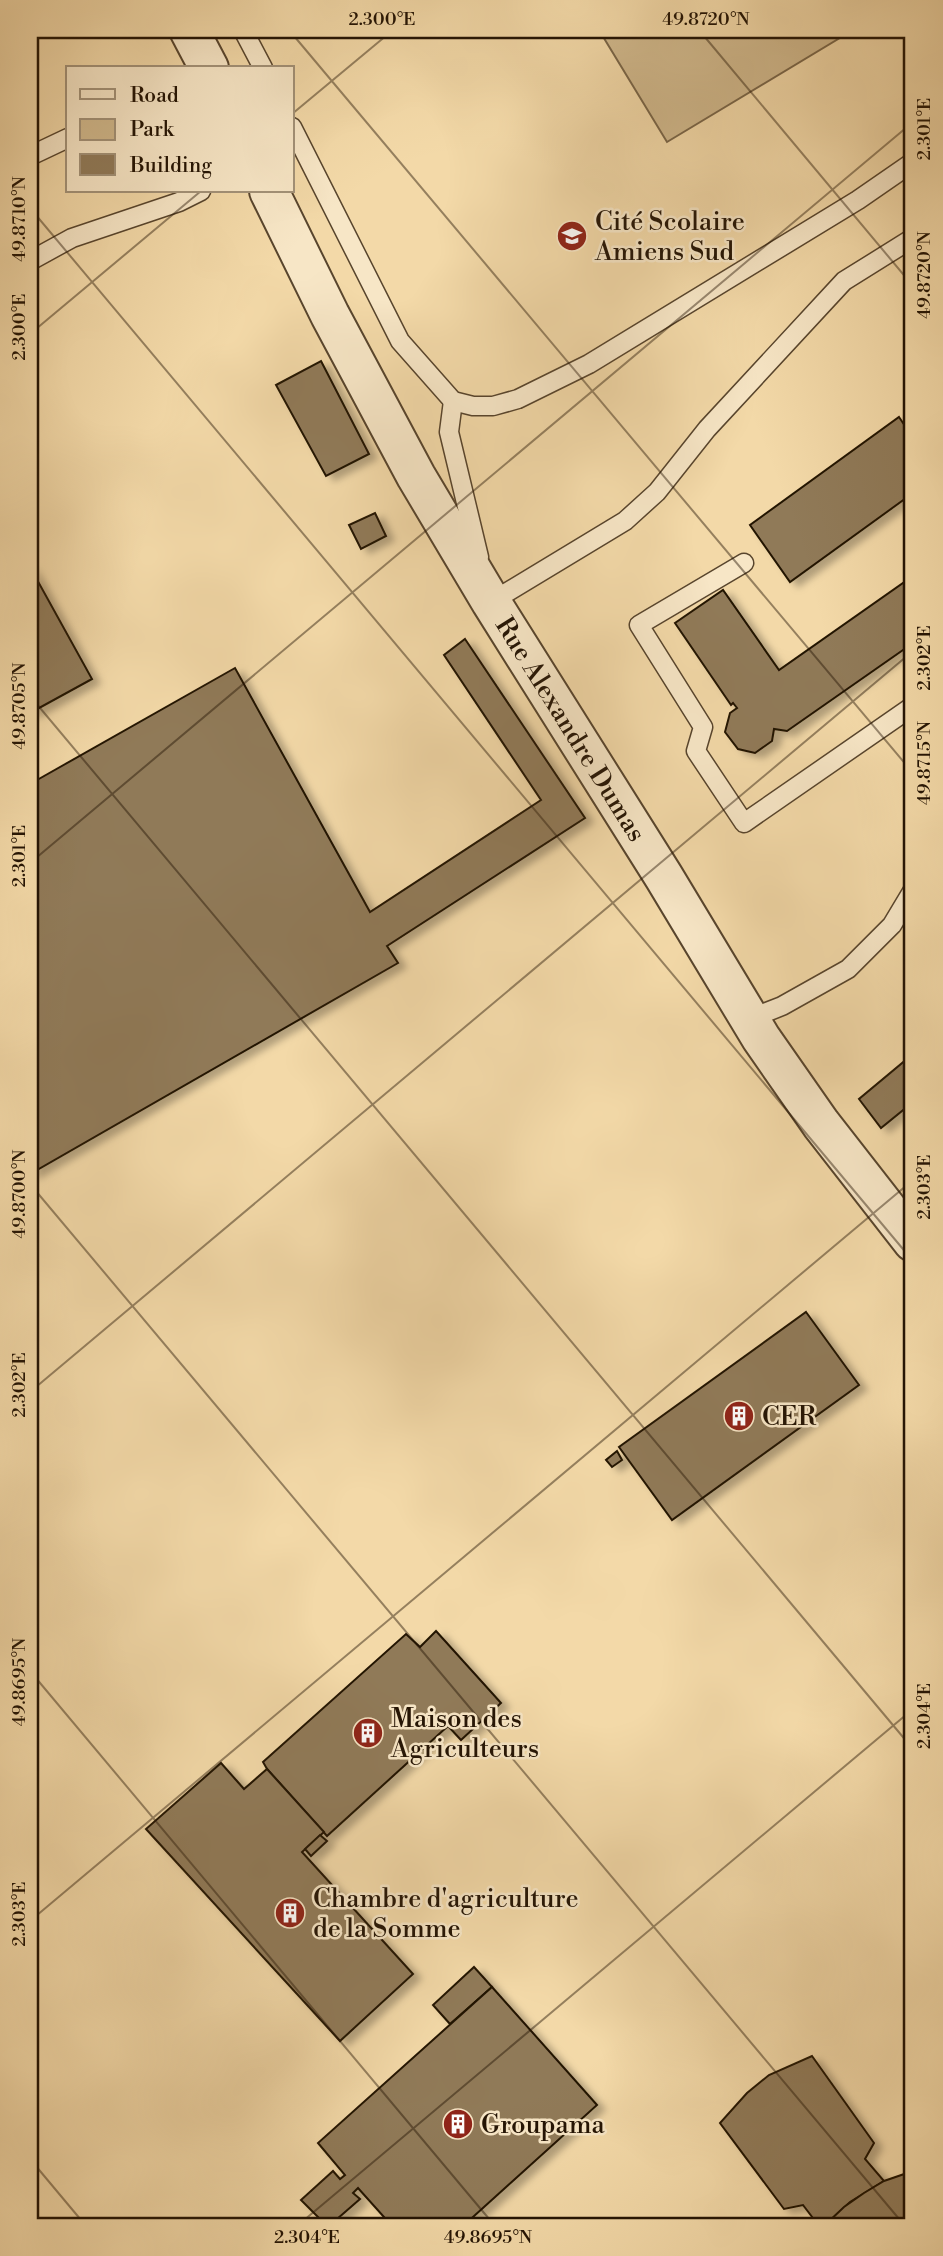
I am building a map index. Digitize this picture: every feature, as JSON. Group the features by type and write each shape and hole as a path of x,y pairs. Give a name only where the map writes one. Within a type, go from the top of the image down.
{"street":[{"path":"189,30 208,66"},
{"name":"Rue Alexandre Dumas","path":"269,192 330,315 416,476 491,602 750,1019 821,1124 913,1242"}],"lane":[{"path":"243,30 262,66"},
{"path":"294,131 400,341 453,401 473,406 518,399 589,364 858,200 913,162"},
{"path":"30,156 66,139"},
{"path":"30,261 72,238 179,202 199,192"},
{"path":"453,401 449,432 491,602 625,521 657,492 707,429 844,281 913,238"},
{"path":"744,563 639,625 703,727 696,751 744,823 913,706"},
{"path":"750,1019 782,1006 848,969 892,925 913,890"}],"green space":[{"path":"599,30 853,30 667,142"}],"building":[{"path":"321,361 369,454 326,476 276,385"},
{"path":"899,417 913,438 913,493 790,582 750,525"},
{"path":"375,513 386,536 361,549 349,525"},
{"path":"30,567 92,679 30,713"},
{"path":"913,576 913,643 787,731 774,729 772,741 755,753 738,749 725,732 730,713 737,708 733,703 731,705 675,623 723,590 779,670"},
{"path":"465,639 585,818 387,946 398,963 30,1174 30,784 235,668 370,912 541,800 444,655"},
{"path":"913,1054 913,1102 881,1128 859,1099"},
{"name":"CER","path":"806,1312 859,1385 672,1520 619,1447"},
{"path":"617,1451 622,1460 612,1467 606,1460"},
{"name":"Maison des Agriculteurs","path":"436,1631 501,1703 461,1740 448,1726 327,1836 263,1762 406,1634 420,1647"},
{"name":"Chambre d'agriculture de la Somme","path":"221,1763 244,1789 267,1769 324,1832 302,1852 413,1974 340,2041 146,1829"},
{"path":"320,1835 327,1841 311,1856 305,1849"},
{"path":"474,1967 492,1987 450,2024 433,2005"},
{"name":"Groupama","path":"492,1987 597,2105 463,2226 392,2226 358,2188 353,2193 360,2199 327,2226 301,2200 333,2171 340,2179 345,2175 318,2143"},
{"path":"812,2056 874,2143 865,2159 884,2181 850,2202 824,2226 819,2226 803,2205 784,2209 720,2123 747,2093 769,2075"},
{"path":"913,2171 913,2226 824,2226 864,2193 884,2181"}],"place":[{"name":"Cité Scolaire Amiens Sud","path":"572,236"},
{"name":"CER","path":"739,1416"},
{"name":"Maison des Agriculteurs","path":"368,1733"},
{"name":"Chambre d'agriculture de la Somme","path":"290,1913"},
{"name":"Groupama","path":"458,2124"}]}
